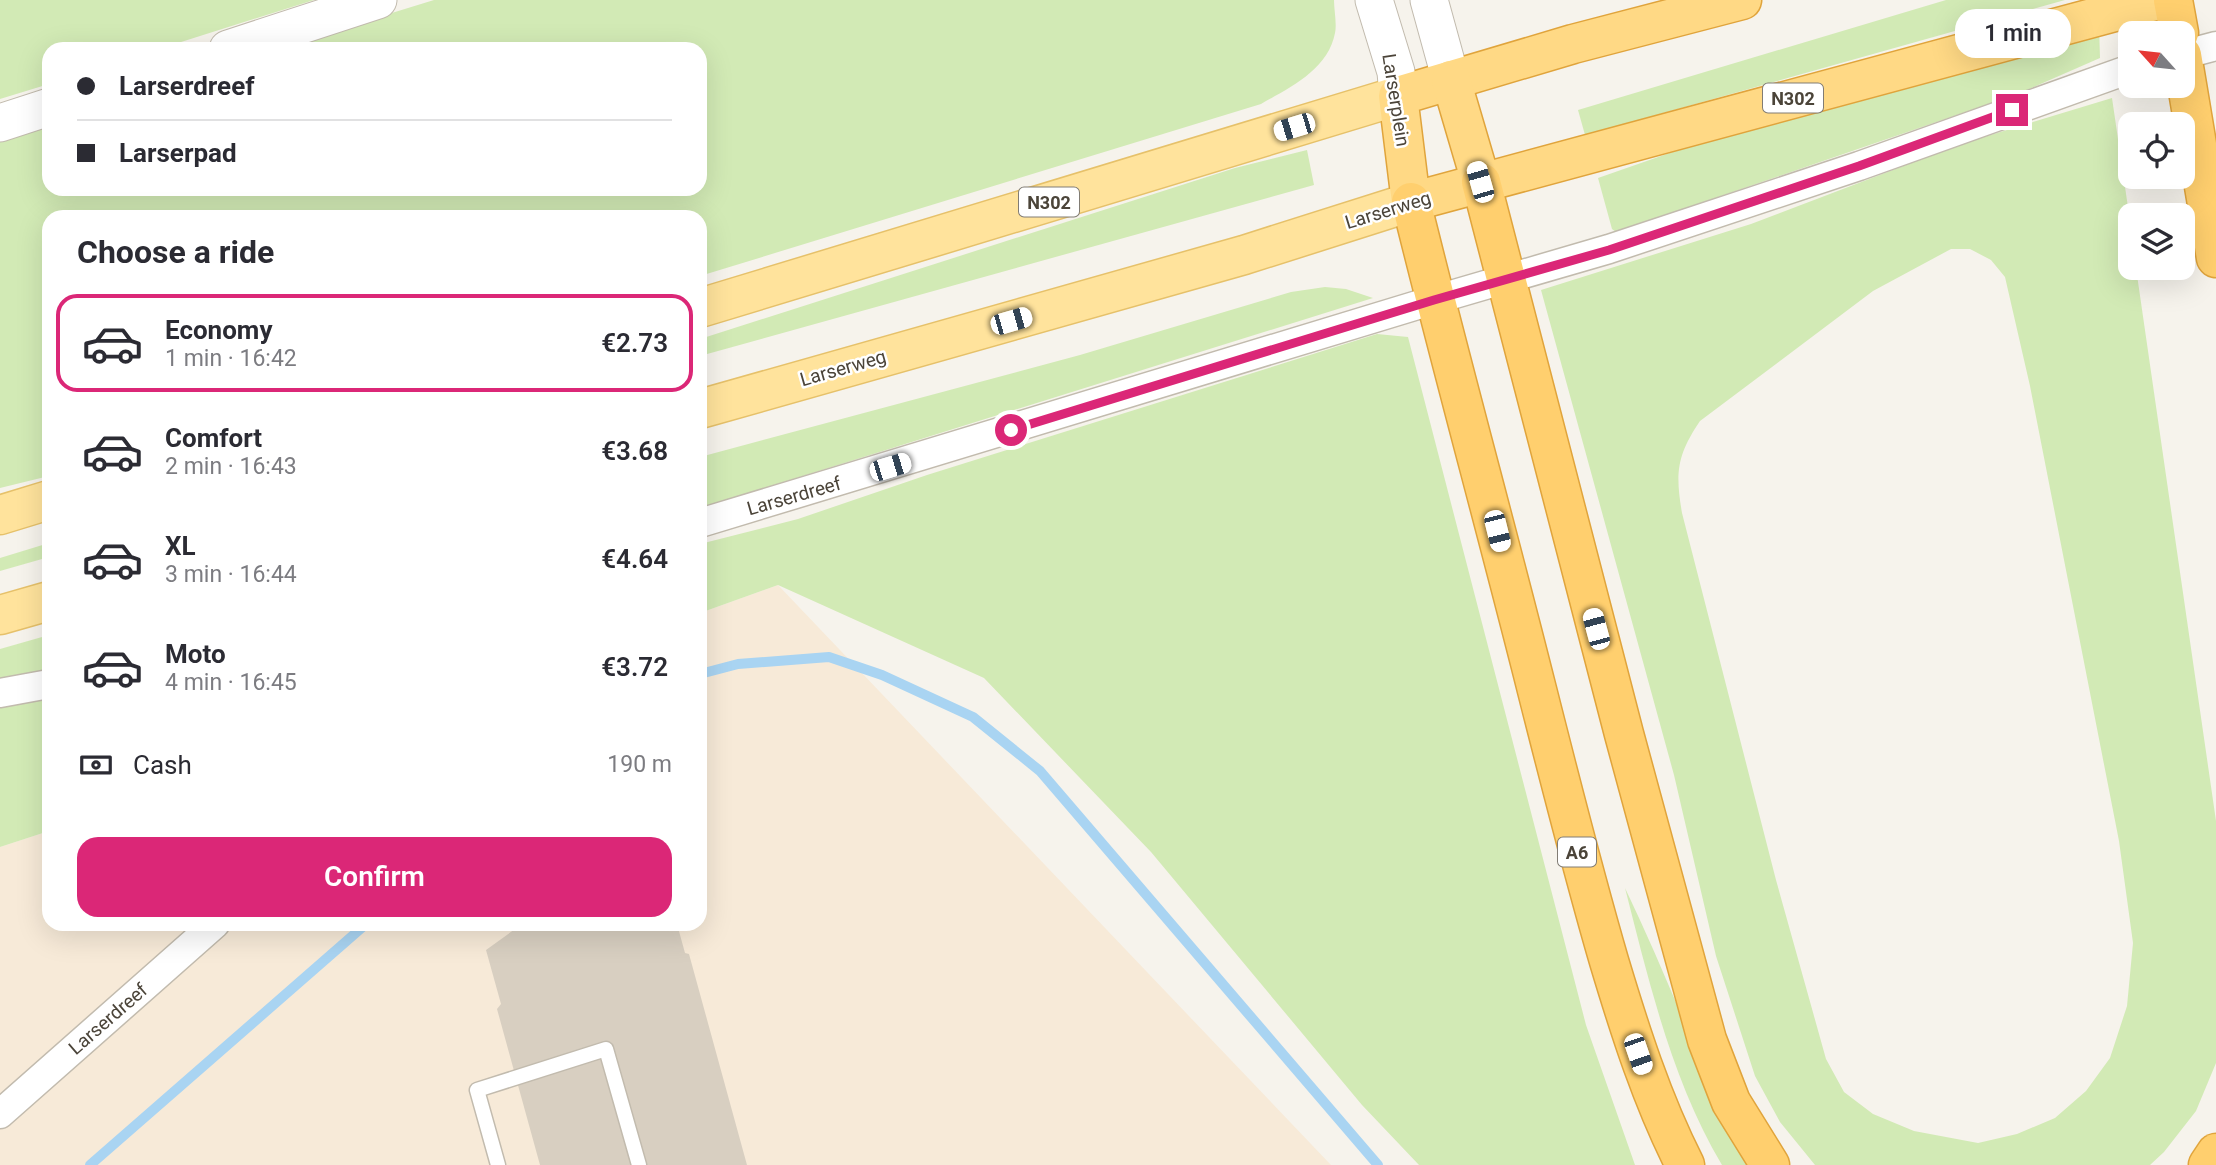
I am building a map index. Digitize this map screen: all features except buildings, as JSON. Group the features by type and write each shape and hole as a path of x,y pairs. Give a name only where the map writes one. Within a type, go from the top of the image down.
{"highway":[{"name":"N302","path":"1398,96 1573,44 1742,0"},
{"name":"Larserweg","path":"1411,202 2160,0"},
{"path":"2173,0 2177,21"},
{"path":"1451,80 1707,1040 1731,1102 1770,1165"},
{"name":"Larserplein","path":"1398,96 1411,202"},
{"path":"2189,98 2216,258"},
{"name":"A6","path":"1411,202 1580,863 1631,1033 1660,1116 1685,1165"},
{"path":"2208,1165 2216,1153"}],"main road":[{"name":"N302","path":"707,306 1398,96"},
{"name":"Larserweg","path":"707,407 1231,258 1411,202"},
{"path":"0,514 42,502"},
{"path":"0,615 42,603"}],"street":[{"path":"249,42 378,0"},
{"name":"Larserplein","path":"1374,0 1396,72 1398,96"},
{"path":"1429,0 1451,80"},
{"path":"2195,52 2216,46"},
{"name":"Larserdreef","path":"707,521 1434,300 1609,250 1859,166 2118,73"},
{"path":"0,123 42,109"},
{"path":"0,694 42,685"},
{"name":"Larserdreef","path":"0,1114 207,931"}],"lane":[{"path":"498,1165 477,1090 606,1049 639,1165"}],"shaded area":[{"path":"778,585 1331,1165 0,1165 0,847 42,833 42,931 707,931 707,610"}],"green space":[{"path":"0,0 314,0 181,42 42,42 42,86 0,99"},
{"path":"434,0 1334,0 1336,25 1331,46 1316,68 1261,104 707,274 707,210 42,210 42,478 0,488 0,139 42,125 42,196 707,196 707,42 298,42"},
{"path":"1946,0 2065,0 1585,135 1578,110"},
{"path":"2099,26 2100,58 2018,94 1616,232 1612,229 1598,178 1684,148 1867,97"},
{"path":"2112,98 2118,139 2118,189 2125,189 2127,203 2118,203 2118,280 2138,280 2216,821 2216,1063 2196,1111 2164,1152 2150,1165 1815,1165 1780,1122 1755,1076 1716,956 1674,775 1541,290 1751,224 1961,144","holes":["1951,249 1970,249 1991,260 2005,277 2030,386 2119,841 2133,943 2127,1006 2110,1058 2086,1091 2055,1118 2017,1134 1978,1143 1914,1131 1873,1114 1844,1092 1826,1059 1776,880 1682,513 1679,475 1686,444 1700,421 1873,291"]},
{"path":"1307,150 1314,185 707,354 707,337 1235,168"},
{"path":"1325,287 1346,289 1373,298 707,506 707,455 1080,355 1291,292"},
{"path":"1377,334 1408,337 1586,1025 1635,1165 1419,1165 1362,1105 1151,852 984,678 778,585 707,610 707,542 798,519 927,475"},
{"path":"42,545 42,559 0,571 0,558"},
{"path":"42,637 42,671 0,680 0,649"},
{"path":"42,699 42,833 0,847 0,707"},
{"path":"1625,888 1717,1097 1750,1165 1722,1165 1689,1100 1664,1030"}],"waterway":[{"path":"707,672 738,664 829,657 882,675 973,717 1040,771 1378,1165"},
{"path":"90,1165 358,931"}],"route":[{"path":"1011,430 1434,300 1609,250 1859,166 2012,110"}]}
